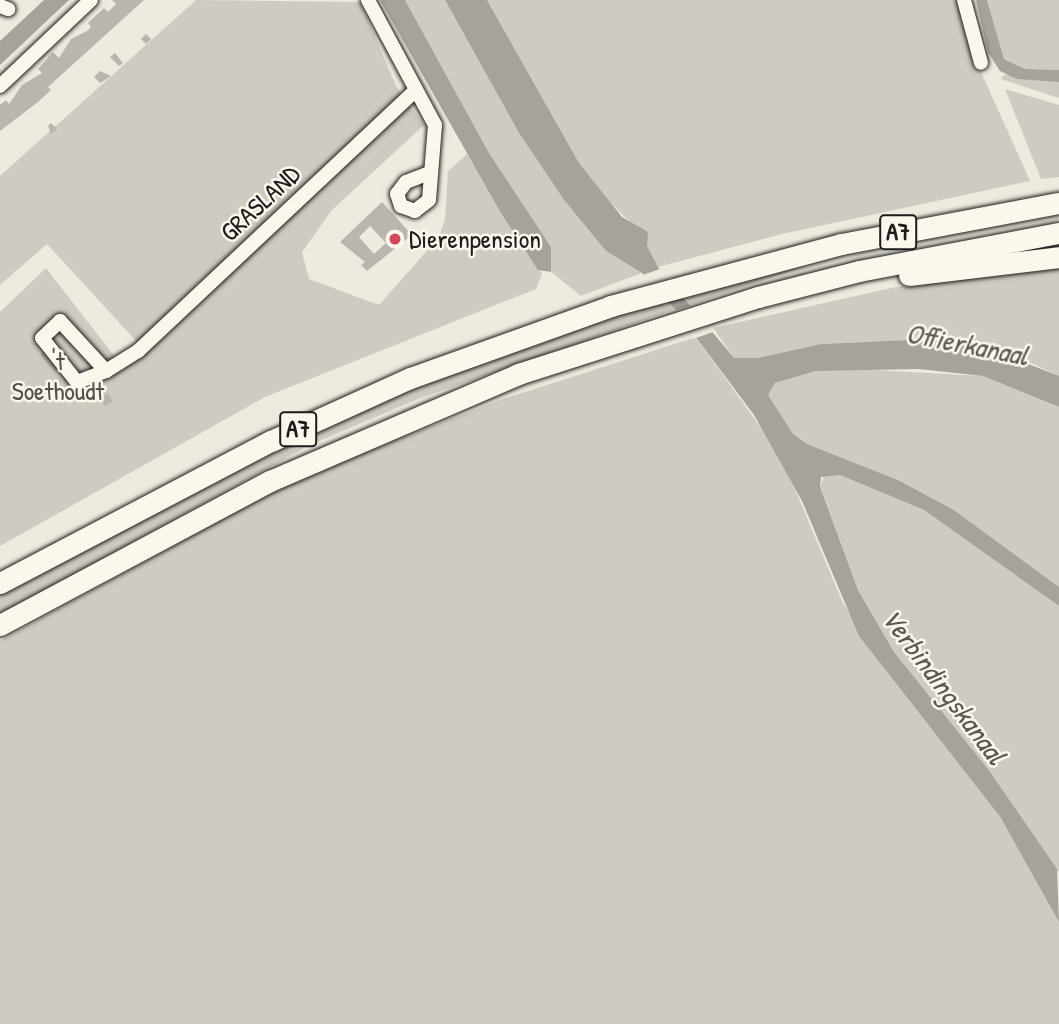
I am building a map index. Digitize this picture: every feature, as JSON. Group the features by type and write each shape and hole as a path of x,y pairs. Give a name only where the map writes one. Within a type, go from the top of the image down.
{"highway":[{"name":"A7","path":"0,583 271,441 410,378 611,306 738,269 975,216 1059,204"},
{"name":"A7","path":"0,625 211,510 363,437 518,374 758,297 910,260 1059,233"},
{"name":"A7","path":"758,297 968,264 1059,257"}],"street":[{"path":"0,86 91,0"},
{"path":"368,0 435,125 429,173"},
{"path":"964,0 981,63"},
{"name":"GRASLAND","path":"106,370 60,321 42,338 77,382 106,370 138,351 416,90"}],"green space":[{"name":"'t Soethoudt","path":"196,0 360,2 397,88 424,125 332,210 302,252 309,279 379,305 439,237 445,219 448,171 467,154 542,274 536,289 265,397 0,546 0,312 46,268 115,357 138,343 47,244 0,285 0,176"},
{"path":"405,0 445,0 519,133 564,200 606,251 642,273 581,296 551,272 551,247 489,153"},
{"path":"487,0 957,0 972,52 1030,181 782,234 658,267 635,227 601,193 579,163"},
{"path":"987,0 1059,0 1059,70 1025,69 1004,59"},
{"path":"1005,74 1059,82 1059,98 1001,79"},
{"path":"1005,89 1059,105 1059,177 1041,179"},
{"path":"1059,264 1059,376 1020,358 930,339 821,344 757,358 734,358 713,328 891,288"},
{"path":"803,267 690,305 678,290"},
{"path":"669,302 675,309 418,399 310,445 0,615 0,593 308,431 415,385 605,315"},
{"path":"696,337 781,456 842,601 887,672 1001,818 1026,859 1059,922 1059,1024 0,1024 0,641 298,478 503,399"},
{"path":"856,369 983,376 1059,407 1059,587 954,510 898,480 807,444 793,434 767,395 775,383 816,371"},
{"path":"825,474 840,475 924,510 1059,606 1059,873 988,769 894,652 858,590 820,487"}],"shaded area":[{"path":"44,0 69,0 0,65 0,41"},
{"path":"380,0 405,0 489,153 551,247 551,272 538,270 501,213"},
{"path":"445,0 487,0 579,163 622,217 648,232 647,246 658,267 734,358 757,358 821,344 930,339 985,347 1059,376 1059,407 983,376 919,369 816,371 775,383 768,395 793,434 807,444 898,480 954,510 1059,587 1059,606 924,510 840,475 821,477 820,487 858,590 894,652 988,769 1057,869 1059,922 1001,818 859,636 802,501 754,415 675,309 642,273 606,251 564,200 519,133"},
{"path":"976,0 987,0 1004,59 1025,69 1059,70 1059,82 1017,79 1000,71 988,52"}],"pier":[{"path":"660,269 684,296 664,302 640,276"},
{"path":"692,305 716,331 693,339 672,311"}],"building":[{"path":"112,0 144,0 48,87 51,90 38,102 0,131 0,105 6,100 9,104 22,85 42,73 38,69 53,52 59,58 71,39 87,31 91,27 88,23 104,8 108,12 116,4"},
{"path":"146,34 151,39 146,44 141,39"},
{"path":"115,53 123,63 119,66 110,57"},
{"path":"100,71 111,76 100,83 94,77"},
{"path":"51,123 57,129 51,134 48,126"},
{"name":"Dierenpension","path":"382,202 412,235 367,271 361,265 365,262 340,242","holes":["370,226 386,243 374,254 359,237"]},
{"path":"44,351 60,368 55,372 40,355"},
{"path":"109,393 113,402 105,406 100,397"}],"place":[{"name":"Dierenpension","path":"395,239"}],"water label":[{"name":"Offierkanaal","path":"967,344"},
{"name":"Verbindingskanaal","path":"944,686"}]}
